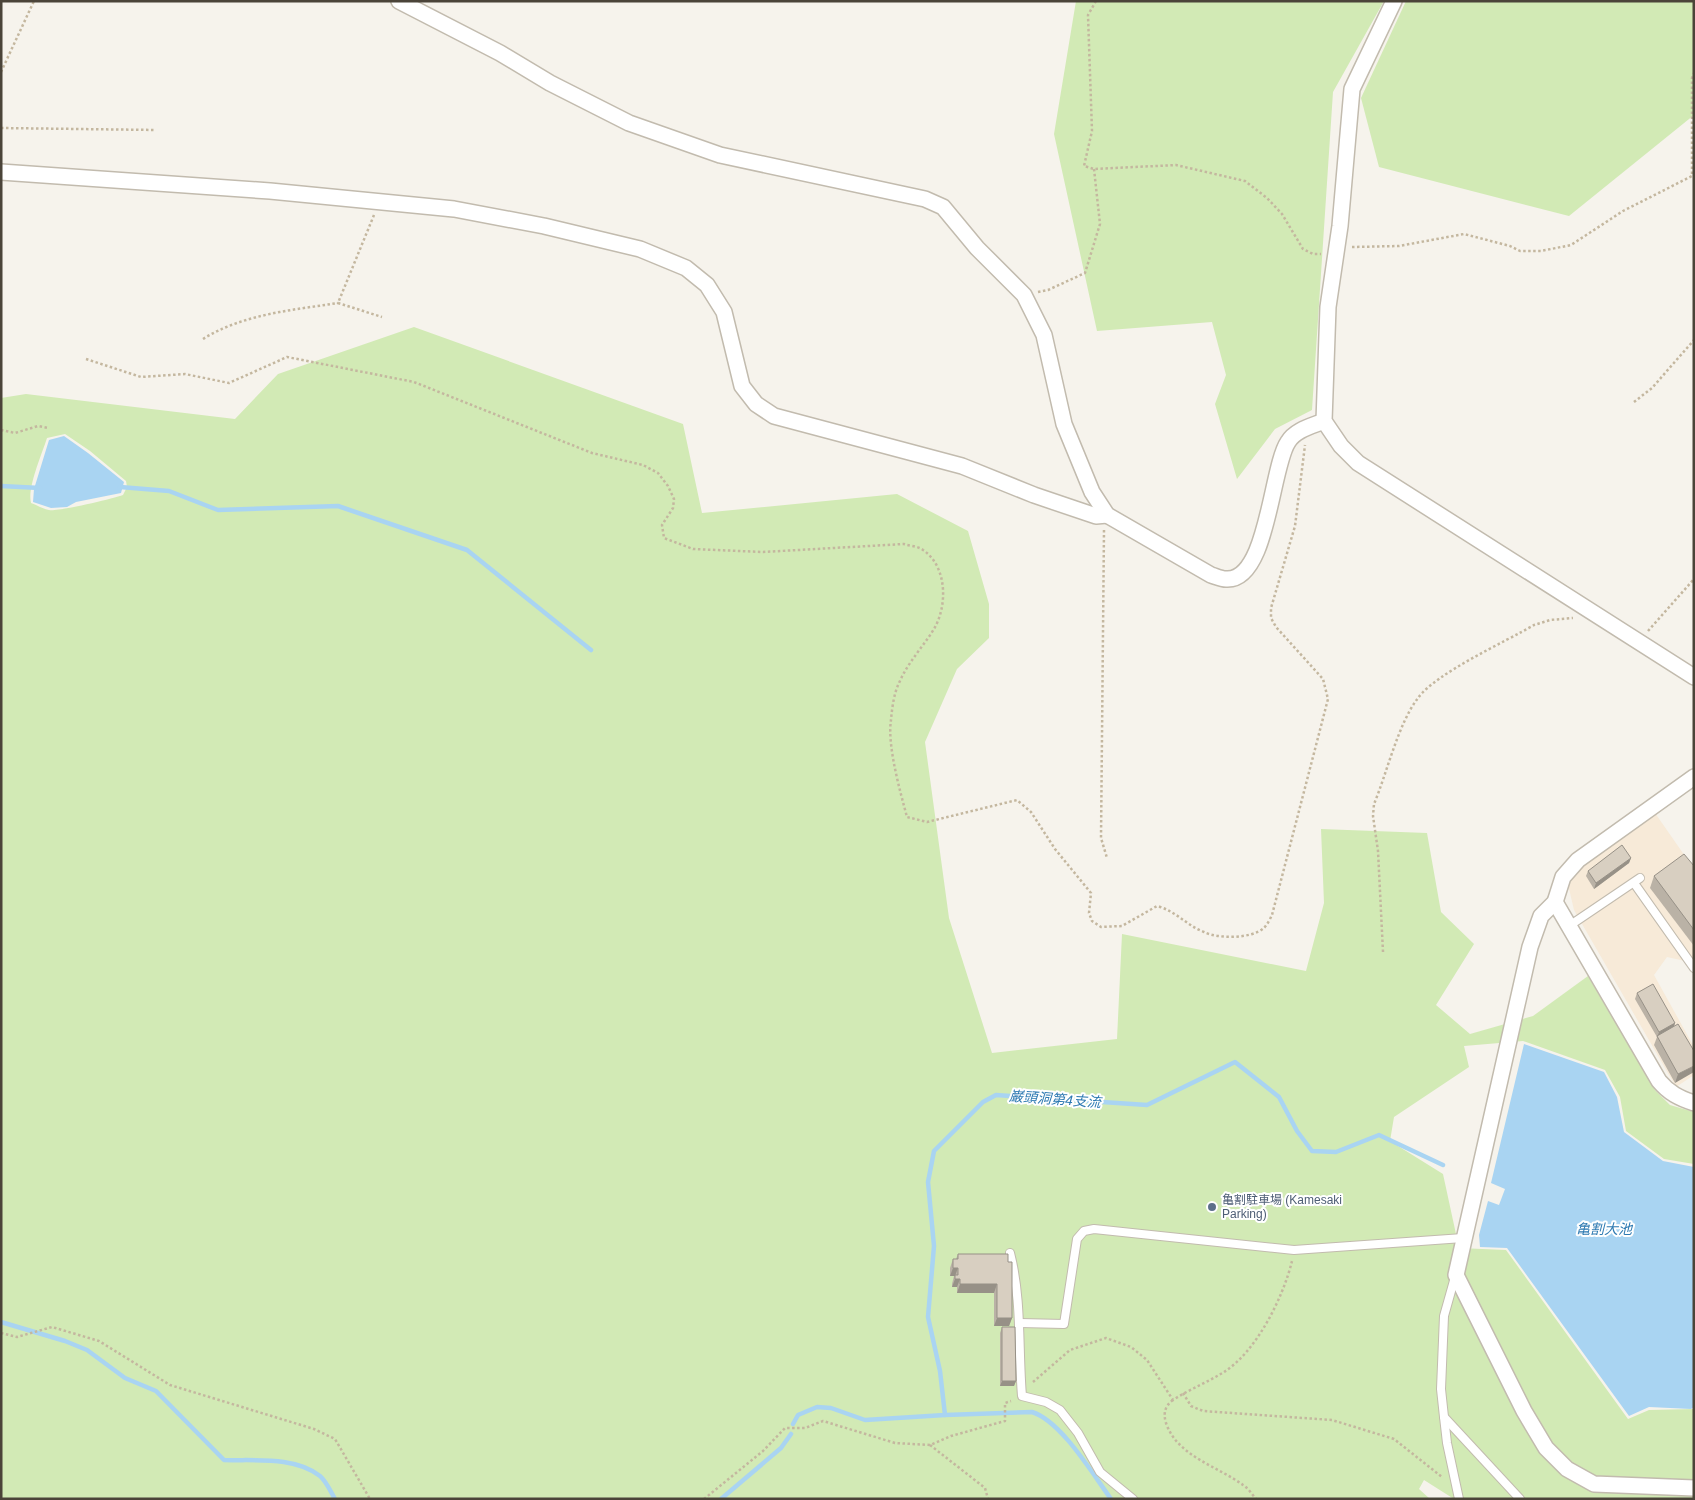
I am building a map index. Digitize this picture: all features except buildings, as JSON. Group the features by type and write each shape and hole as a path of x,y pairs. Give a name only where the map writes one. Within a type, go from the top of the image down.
{"street":[{"path":"399,1 500,53 550,83 630,123 720,155 925,199 943,207 977,248 1024,295 1044,335 1064,424 1092,492 1107,515 1211,574 1226,579 1237,576 1249,567 1269,515 1287,443 1295,434 1324,421"},
{"path":"1394,1 1352,89 1336,255 1328,307 1324,421 1341,446 1358,463 1694,677"},
{"path":"1,172 270,191 454,209 544,226 640,249 686,268 707,285 724,312 742,386 756,404 774,416 962,466 1034,495 1096,516 1107,515"},
{"path":"1694,777 1578,860 1563,878 1555,902 1541,916 1530,947 1456,1275 1524,1411 1546,1448 1567,1469 1594,1484 1694,1488"},
{"path":"1555,902 1659,1081 1667,1090 1679,1098 1694,1103"}],"lane":[{"path":"1569,926 1637,880 1694,968"},
{"path":"1020,1323 1064,1324 1077,1239 1084,1231 1113,1230 1294,1250 1463,1238"},
{"path":"1010,1253 1015,1272 1020,1323 1022,1396 1046,1402 1060,1410 1078,1433 1100,1472 1133,1499"},
{"path":"1456,1275 1444,1316 1441,1389 1458,1499"},
{"path":"1444,1416 1520,1499"}],"path":[{"path":"1,72 34,1"},
{"path":"1096,1 1088,15 1092,131 1084,166 1094,169 1176,165 1245,181 1267,198 1282,214 1303,249 1313,254 1336,255 1355,245 1399,246 1464,234 1510,246 1520,251 1541,251 1571,245 1623,211 1692,176 1692,78 1694,73"},
{"path":"1,128 156,130"},
{"path":"1024,295 1048,290 1085,273 1100,224 1094,169"},
{"path":"338,304 379,202"},
{"path":"203,339 216,331 267,314 338,304 382,317"},
{"path":"1634,402 1652,388 1694,340"},
{"path":"86,359 141,377 185,374 229,383 287,357 414,382 592,453 643,465 658,473 668,486 674,499 673,508 662,525 664,538 693,549 763,552 904,544 921,548 933,559 939,569 944,598 935,628 915,653 898,684 890,722 896,775 907,817 927,822 1017,800 1031,812 1055,849 1091,893 1089,913 1092,921 1101,927 1122,926 1157,906 1170,910 1205,933 1245,935 1265,927 1272,915 1328,700 1323,679 1276,627 1271,618 1271,608 1295,526 1307,429"},
{"path":"1,430 15,433 38,426 48,428"},
{"path":"1107,515 1104,527 1103,560 1101,838 1107,858"},
{"path":"1638,642 1694,579"},
{"path":"1383,952 1378,851 1373,816 1374,804 1406,718 1416,700 1423,691 1441,677 1534,625 1550,620 1594,614"},
{"path":"1256,1499 1243,1485 1190,1454 1170,1432 1164,1414 1168,1404 1183,1393 1225,1371 1247,1353 1260,1335 1289,1273 1294,1250"},
{"path":"1,1333 17,1337 52,1327 99,1342 170,1385 314,1429 334,1439 370,1499"},
{"path":"1022,1391 1070,1350 1106,1338 1131,1347 1147,1360 1174,1400"},
{"path":"1183,1393 1191,1406 1202,1411 1332,1420 1394,1439 1441,1477 1454,1479"},
{"path":"704,1499 763,1451 785,1428 805,1428 823,1421 895,1443 930,1445 951,1436 1005,1421 1005,1407"},
{"path":"930,1445 985,1488 988,1499"}],"shaded area":[{"path":"1655,813 1694,869 1694,963 1667,957 1654,975 1694,1047 1694,1075 1676,1087 1574,910 1567,880 1583,864"}],"green space":[{"path":"1076,1 1384,1 1333,92 1312,410 1275,429 1237,479 1215,404 1226,375 1212,322 1097,331 1054,134"},
{"path":"1406,1 1694,1 1694,115 1569,216 1379,167 1361,98"},
{"path":"414,327 683,424 702,513 897,494 968,531 989,604 989,638 957,669 925,742 949,918 992,1053 1117,1039 1122,934 1306,971 1324,903 1321,829 1427,833 1441,912 1474,944 1436,1005 1470,1034 1533,1016 1588,976 1655,1090 1670,1105 1694,1112 1694,1164 1664,1159 1626,1131 1620,1097 1605,1070 1523,1041 1464,1046 1469,1067 1394,1117 1390,1141 1443,1174 1459,1248 1506,1250 1628,1419 1649,1410 1694,1409 1694,1499 1454,1499 1424,1480 1419,1489 1430,1499 1,1499 1,398 26,394 235,419 278,374","holes":["65,434 90,451 126,481 127,487 123,495 85,505 54,510 31,503 30,497 33,480 47,438"]}],"water":[{"path":"64,436 124,482 121,493 76,502 67,507 51,508 33,502 34,489 49,440"},
{"name":"亀割大池","path":"1524,1044 1604,1072 1617,1097 1624,1132 1663,1161 1694,1167 1694,1407 1691,1409 1649,1407 1629,1416 1507,1248 1480,1247 1479,1235 1488,1201 1499,1205 1505,1189 1491,1183"}],"waterway":[{"path":"1,486 40,488"},
{"path":"120,487 169,491 218,510 338,506 467,550 591,650"},
{"name":"巌頭洞第4支流","path":"793,1424 798,1415 817,1407 831,1408 865,1420 945,1415 940,1371 928,1317 934,1246 928,1182 934,1151 983,1102 996,1095 1147,1105 1235,1062 1279,1097 1297,1131 1312,1151 1336,1152 1379,1135 1443,1165"},
{"path":"1,1322 65,1341 87,1350 125,1378 156,1391 224,1460 261,1460 299,1465 320,1476 335,1499"},
{"path":"945,1415 1032,1412 1043,1417 1075,1449 1111,1499"},
{"name":"巌頭洞第4支流","path":"721,1499 781,1448 791,1434"}],"place":[{"name":"亀割駐車場 (Kamesaki Parking)","path":"1212,1207"}]}
